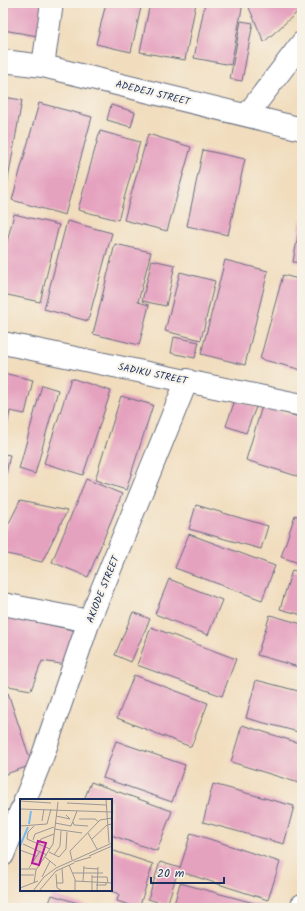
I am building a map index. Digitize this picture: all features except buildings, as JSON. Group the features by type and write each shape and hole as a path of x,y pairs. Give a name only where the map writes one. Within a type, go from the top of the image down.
{"street":[{"path":"43,66 52,3"},
{"path":"247,115 302,43"},
{"name":"ADEDEJI STREET","path":"3,61 43,66 302,129"},
{"name":"SADIKU STREET","path":"3,343 302,405"},
{"name":"AKIODE STREET","path":"25,799 43,755 89,621 187,380"},
{"path":"3,604 89,621"},
{"path":"3,854 20,812"}]}
